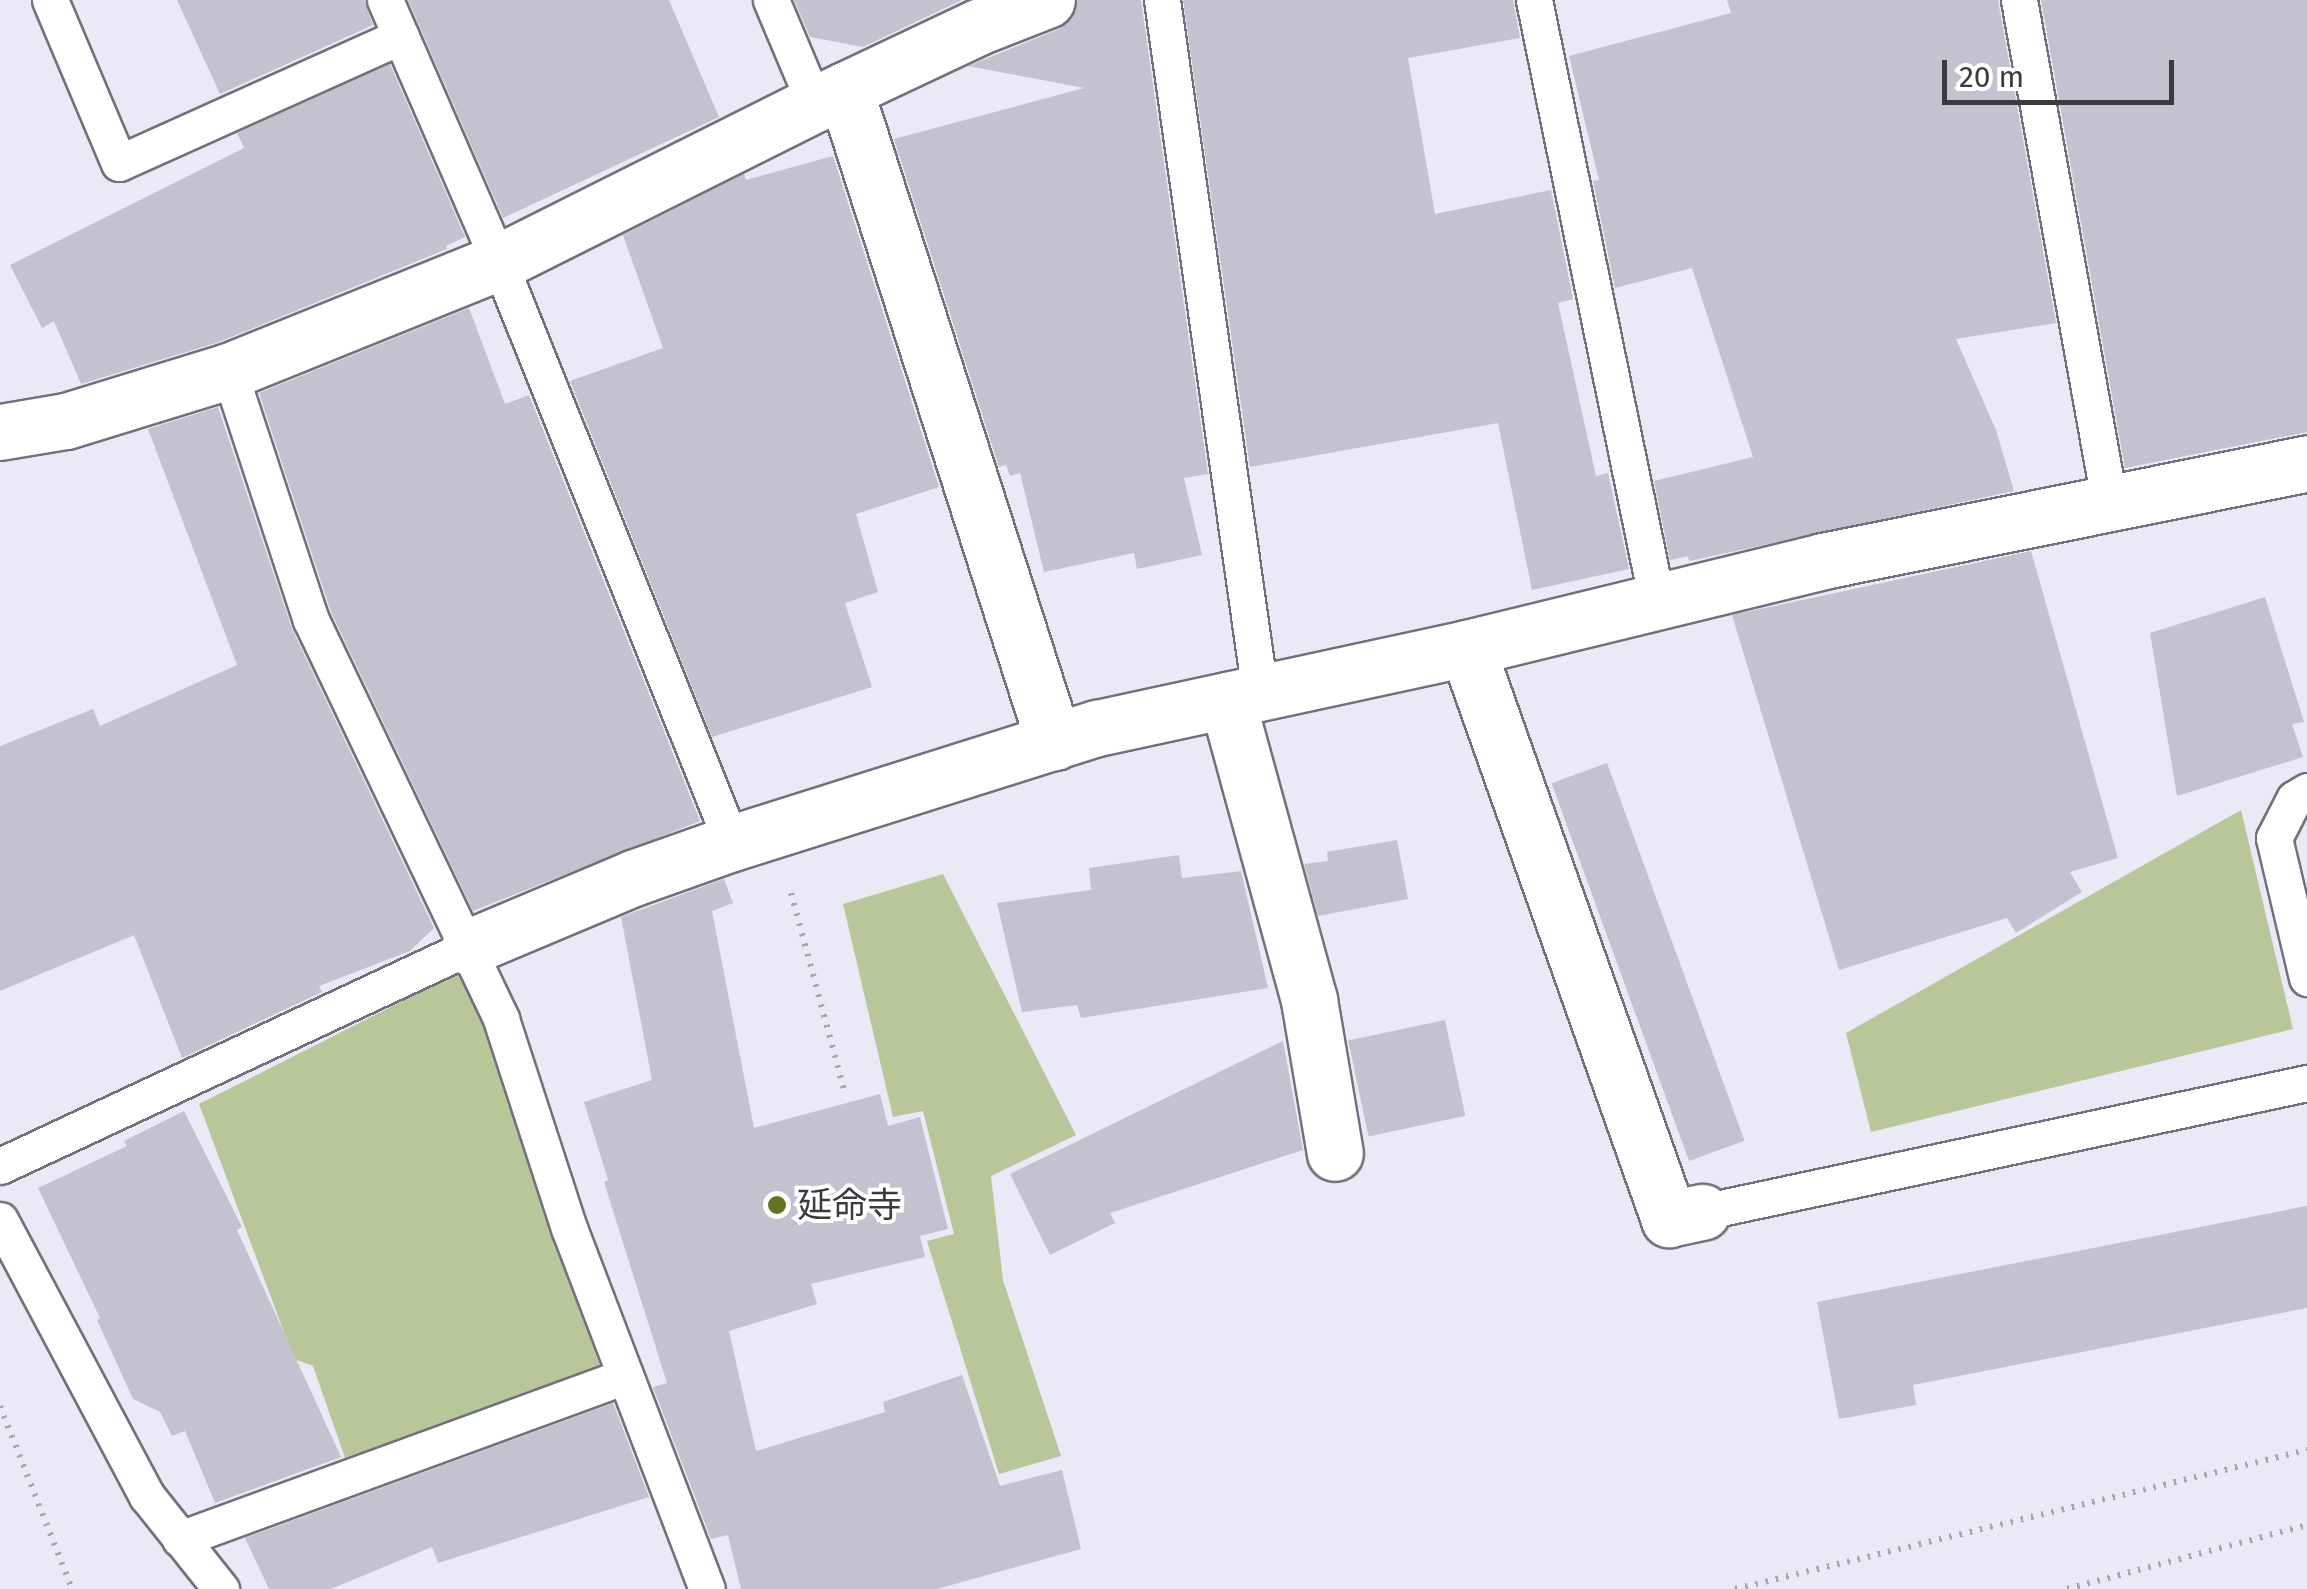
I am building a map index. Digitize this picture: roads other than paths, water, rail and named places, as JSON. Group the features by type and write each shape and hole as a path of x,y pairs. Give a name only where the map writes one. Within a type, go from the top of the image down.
{"street":[{"path":"0,432 66,421 229,371 500,262 830,97 1047,0"},
{"path":"830,97 1054,742"},
{"path":"469,947 633,878 1054,742 1243,696 1468,648 1822,561 2307,463"},
{"path":"1468,648 1669,1218 1702,1212"},
{"path":"1243,696 1309,1000 1335,1153"}],"lane":[{"path":"50,0 119,163 401,36"},
{"path":"385,0 753,838"},
{"path":"771,0 830,97"},
{"path":"1162,0 1243,696"},
{"path":"1534,0 1657,602"},
{"path":"2019,0 2110,505"},
{"path":"229,371 311,620 501,1019 569,1228 707,1589"},
{"path":"2307,791 2294,799 2274,838 2307,978"},
{"path":"0,1166 469,947"},
{"path":"1702,1212 2307,1083"},
{"path":"0,1220 146,1496 221,1589"},
{"path":"180,1540 625,1376"}],"place":[{"name":"延命寺","path":"777,1205"}]}
